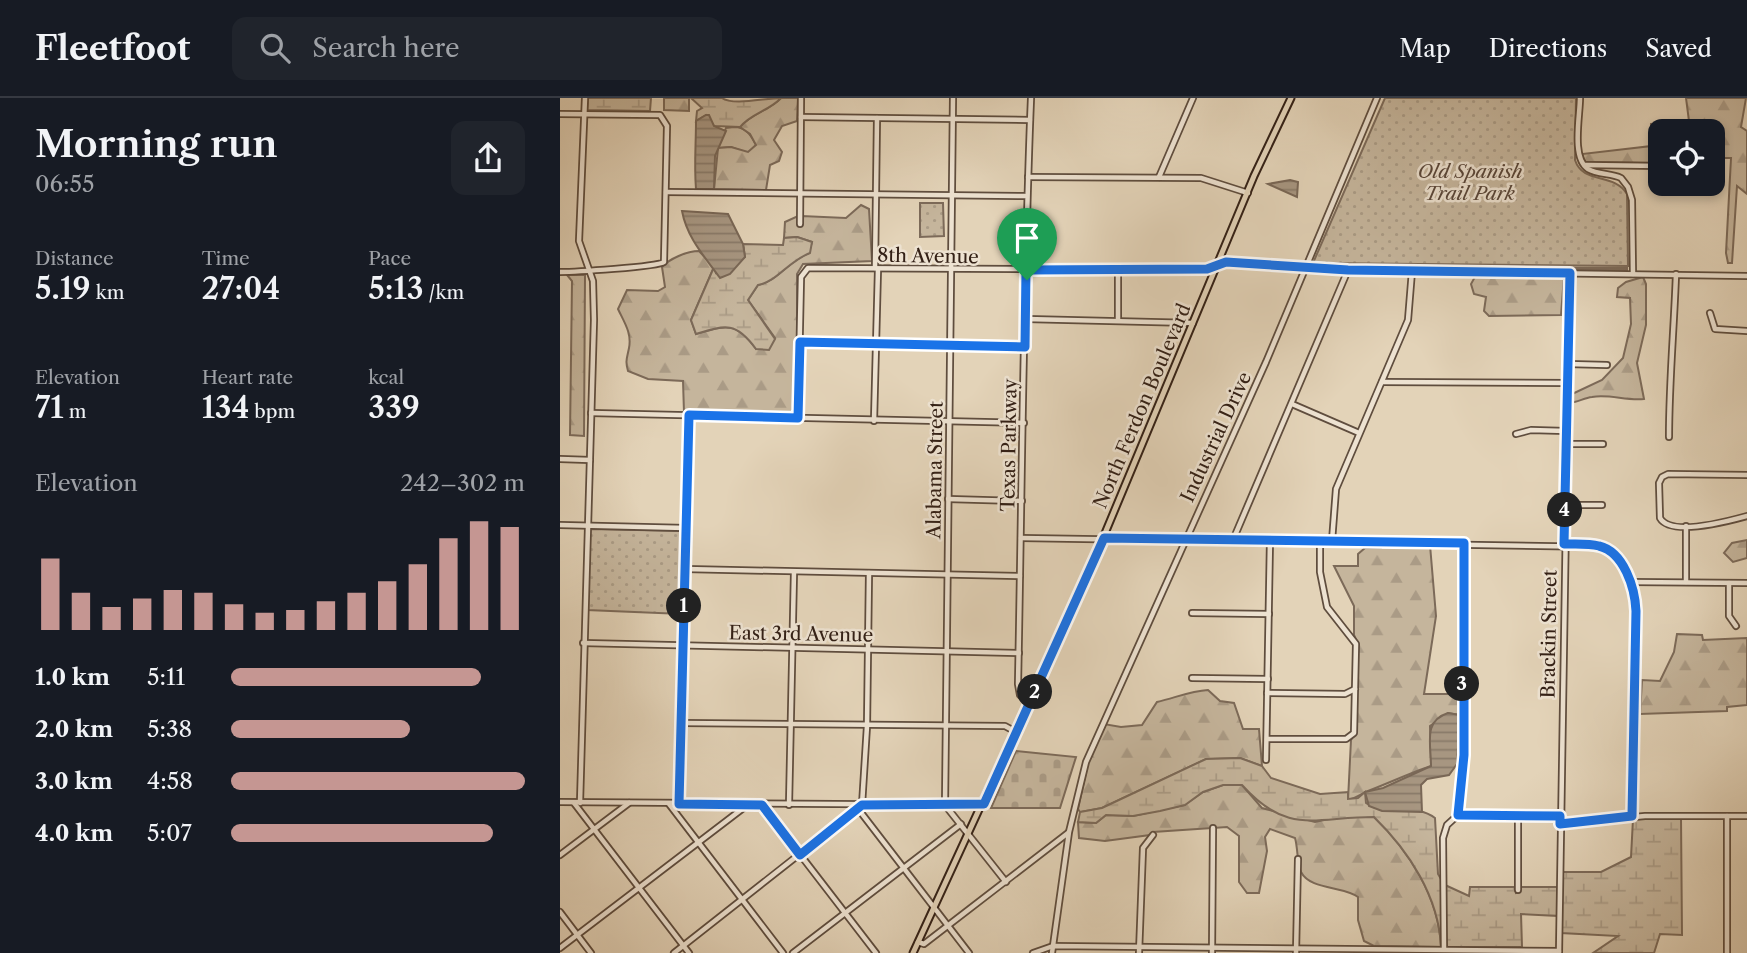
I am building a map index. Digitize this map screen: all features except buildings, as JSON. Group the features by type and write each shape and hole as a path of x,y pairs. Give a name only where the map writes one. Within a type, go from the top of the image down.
{"main road":[{"name":"North Ferdon Boulevard","path":"913,953 1017,733 1104,538 1248,193 1292,98"}],"street":[{"path":"585,98 579,241 594,292 577,803 593,830 689,953"},
{"path":"800,224 801,98"},
{"name":"Alabama Street","path":"945,805 953,98"},
{"name":"Texas Parkway","path":"1029,705 1019,689 1019,653 1026,319 1025,196 1031,98"},
{"path":"1159,177 1193,98"},
{"name":"Industrial Drive","path":"1052,953 1069,832 1086,760 1266,362 1377,98"},
{"path":"1580,98 1579,153 1584,165 1592,171 1615,175 1629,187 1632,200 1633,274"},
{"path":"560,114 664,118 666,192 662,264 654,267 599,268 590,273 560,272"},
{"path":"801,117 1030,120"},
{"path":"874,421 877,118"},
{"path":"1584,165 1648,166"},
{"path":"1028,177 1207,179 1248,193"},
{"path":"666,192 1025,196"},
{"name":"8th Avenue","path":"800,342 804,271 876,268 1207,269 1226,262 1348,270 1747,276"},
{"path":"1118,269 1118,320"},
{"path":"1233,540 1348,270"},
{"path":"1332,541 1336,489 1408,320 1412,271"},
{"name":"Brackin Street","path":"1559,952 1570,273"},
{"path":"1670,437 1669,378 1674,342 1676,274"},
{"path":"1710,313 1715,329 1747,331"},
{"path":"1026,319 1193,323"},
{"path":"798,418 800,342 1025,347"},
{"path":"1568,364 1607,365"},
{"path":"1382,382 1568,383"},
{"path":"1292,404 1359,433"},
{"path":"591,413 1024,424"},
{"path":"679,804 689,415"},
{"path":"1516,434 1531,430 1566,431"},
{"path":"1566,444 1603,444"},
{"path":"560,459 590,460"},
{"path":"1747,475 1661,477 1660,518 1669,525 1710,526 1747,516"},
{"path":"948,499 1022,500"},
{"path":"1565,505 1602,505"},
{"path":"560,525 686,528"},
{"path":"1686,526 1686,582"},
{"path":"1021,538 1564,544 1594,545 1607,549 1620,563 1630,582 1636,611 1632,816"},
{"path":"1266,760 1270,540"},
{"path":"1267,739 1348,739 1354,731 1356,644 1327,607 1320,572 1320,541"},
{"path":"1444,950 1443,835 1447,825 1458,815 1464,755 1464,543"},
{"path":"685,569 1020,576"},
{"path":"789,805 794,572"},
{"path":"869,573 867,726 861,808 903,868 969,953"},
{"path":"1630,582 1747,583"},
{"path":"1729,583 1729,616 1736,626"},
{"path":"1192,613 1269,614"},
{"name":"East 3rd Avenue","path":"583,643 1019,653"},
{"path":"1192,678 1268,679"},
{"path":"1267,693 1345,694 1355,689"},
{"path":"681,723 1005,726 1017,733"},
{"path":"560,802 861,808 984,804"},
{"path":"560,855 629,803"},
{"path":"669,804 783,953"},
{"path":"560,947 747,805"},
{"path":"762,805 877,953"},
{"path":"945,805 1006,881"},
{"path":"674,953 861,808"},
{"path":"1458,815 1560,816"},
{"path":"1518,816 1518,890"},
{"path":"1560,824 1632,816 1747,816"},
{"path":"1727,816 1727,953"},
{"path":"793,953 961,824"},
{"path":"1212,950 1213,828"},
{"path":"918,942 924,944 1069,832"},
{"path":"1139,950 1143,848 1153,835"},
{"path":"1296,950 1298,859"},
{"path":"560,912 591,953"},
{"path":"1033,953 1053,946 1139,950 1559,952"}],"green space":[{"path":"588,98 651,98 650,111 587,110"},
{"path":"664,98 689,98 689,111 664,110"},
{"path":"691,98 722,98 741,102 781,98 749,118 740,127 714,126 706,115 696,121 697,111 702,108"},
{"path":"781,98 798,98 797,121 782,126 774,140 782,152 779,161 770,165 766,190 714,189 718,148 731,147 748,152 756,145 750,134 740,127 749,118"},
{"name":"Old Spanish Trail Park","path":"1385,98 1576,98 1575,160 1579,168 1592,176 1615,183 1627,194 1628,266 1313,263"},
{"path":"1686,98 1746,98 1741,127 1747,131 1747,194 1737,186 1732,263 1728,263 1726,253 1731,158 1725,158 1725,119 1689,119"},
{"path":"726,128 745,130 754,141 756,145 748,153 731,147 718,148"},
{"path":"1648,146 1648,163 1585,162 1582,154"},
{"path":"920,203 943,203 944,236 920,237"},
{"path":"861,205 869,209 872,261 803,264 797,274 797,366 792,415 684,412 683,381 648,379 628,371 626,362 629,337 618,309 627,290 658,291 665,287 662,267 679,256 699,251 714,267 691,320 696,334 723,328 736,329 756,349 775,338 748,300 758,285 809,253 812,242 797,237 784,238 785,222 798,216 798,226 802,226 802,216 846,218"},
{"path":"797,237 812,242 810,253 771,280 758,285 748,300 775,339 769,350 756,349 742,334 729,328 722,327 696,334 691,320 714,267 716,273 745,257 743,244 783,245 784,238"},
{"path":"1416,268 1627,268 1627,270"},
{"path":"567,275 585,275 584,436 570,435 572,281"},
{"path":"1476,275 1564,276 1561,315 1489,316 1484,311 1486,297 1474,294 1471,284"},
{"path":"1643,277 1646,284 1646,325 1637,363 1644,399 1599,396 1569,403 1570,395 1602,380 1623,358 1631,324 1630,298 1617,297 1618,288 1626,282"},
{"path":"590,529 684,531 682,614 587,610"},
{"path":"1747,540 1747,558 1733,562 1724,553 1732,543"},
{"path":"1382,544 1430,545 1436,616 1424,694 1458,694 1460,715 1448,713 1430,726 1431,766 1348,800 1351,740 1356,731 1358,644 1354,635 1354,606 1334,566 1358,566 1358,554 1365,548 1381,548"},
{"path":"1677,634 1702,635 1703,640 1747,638 1747,705 1727,707 1727,711 1640,714 1642,680 1660,681 1674,652"},
{"path":"1208,690 1220,701 1234,703 1243,729 1259,729 1262,766 1240,758 1206,759 1102,808 1080,812 1078,809 1088,763 1104,724 1121,727 1142,725 1157,702"},
{"path":"1016,751 1076,757 1060,808 991,808"},
{"path":"1240,758 1262,766 1271,778 1320,794 1348,792 1348,799 1358,798 1365,792 1366,803 1374,807 1419,811 1435,818 1438,874 1441,879 1441,947 1435,910 1420,876 1399,845 1374,817 1318,820 1288,818 1258,801 1242,785 1223,785 1203,792 1185,805 1133,816 1106,815 1096,823 1078,822 1080,812 1102,808 1206,759"},
{"path":"1223,785 1242,785 1262,808 1315,822 1338,817 1374,817 1399,845 1420,876 1435,910 1441,947 1374,946 1364,941 1358,920 1358,897 1305,878 1300,869 1295,838 1270,829 1265,837 1267,851 1259,893 1247,893 1239,882 1239,836 1227,827 1153,832 1150,835 1105,841 1079,838 1078,822 1096,823 1106,815 1133,816 1184,805 1203,792"},
{"path":"1681,818 1682,935 1660,934 1654,953 1593,953 1618,936 1561,933 1561,872 1601,872 1631,857 1633,819"},
{"path":"1445,885 1469,896 1470,887 1516,887 1516,893 1520,892 1520,887 1557,887 1557,916 1521,914 1522,947 1446,947"}],"shaded area":[{"path":"709,115 714,126 726,131 715,156 714,189 696,189 696,121"},
{"path":"1290,180 1298,182 1297,197 1268,184"},
{"path":"682,211 728,214 743,244 745,257 730,274 720,278 692,239"},
{"path":"1448,713 1460,715 1457,764 1449,775 1427,779 1421,785 1422,812 1382,811 1369,806 1365,792 1383,788 1431,766 1432,727 1435,721"}],"route":[{"path":"1226,262 1348,270 1570,273 1564,544 1594,545 1607,549 1616,557 1632,586 1636,611 1632,816 1583,824 1560,824 1560,816 1458,815 1464,755 1464,543 1280,540 1104,538 984,804 862,805 800,855 762,805 679,804 689,415 798,418 800,342 1025,347 1027,280 1026,270 1037,269 1207,269 1226,262"}]}
